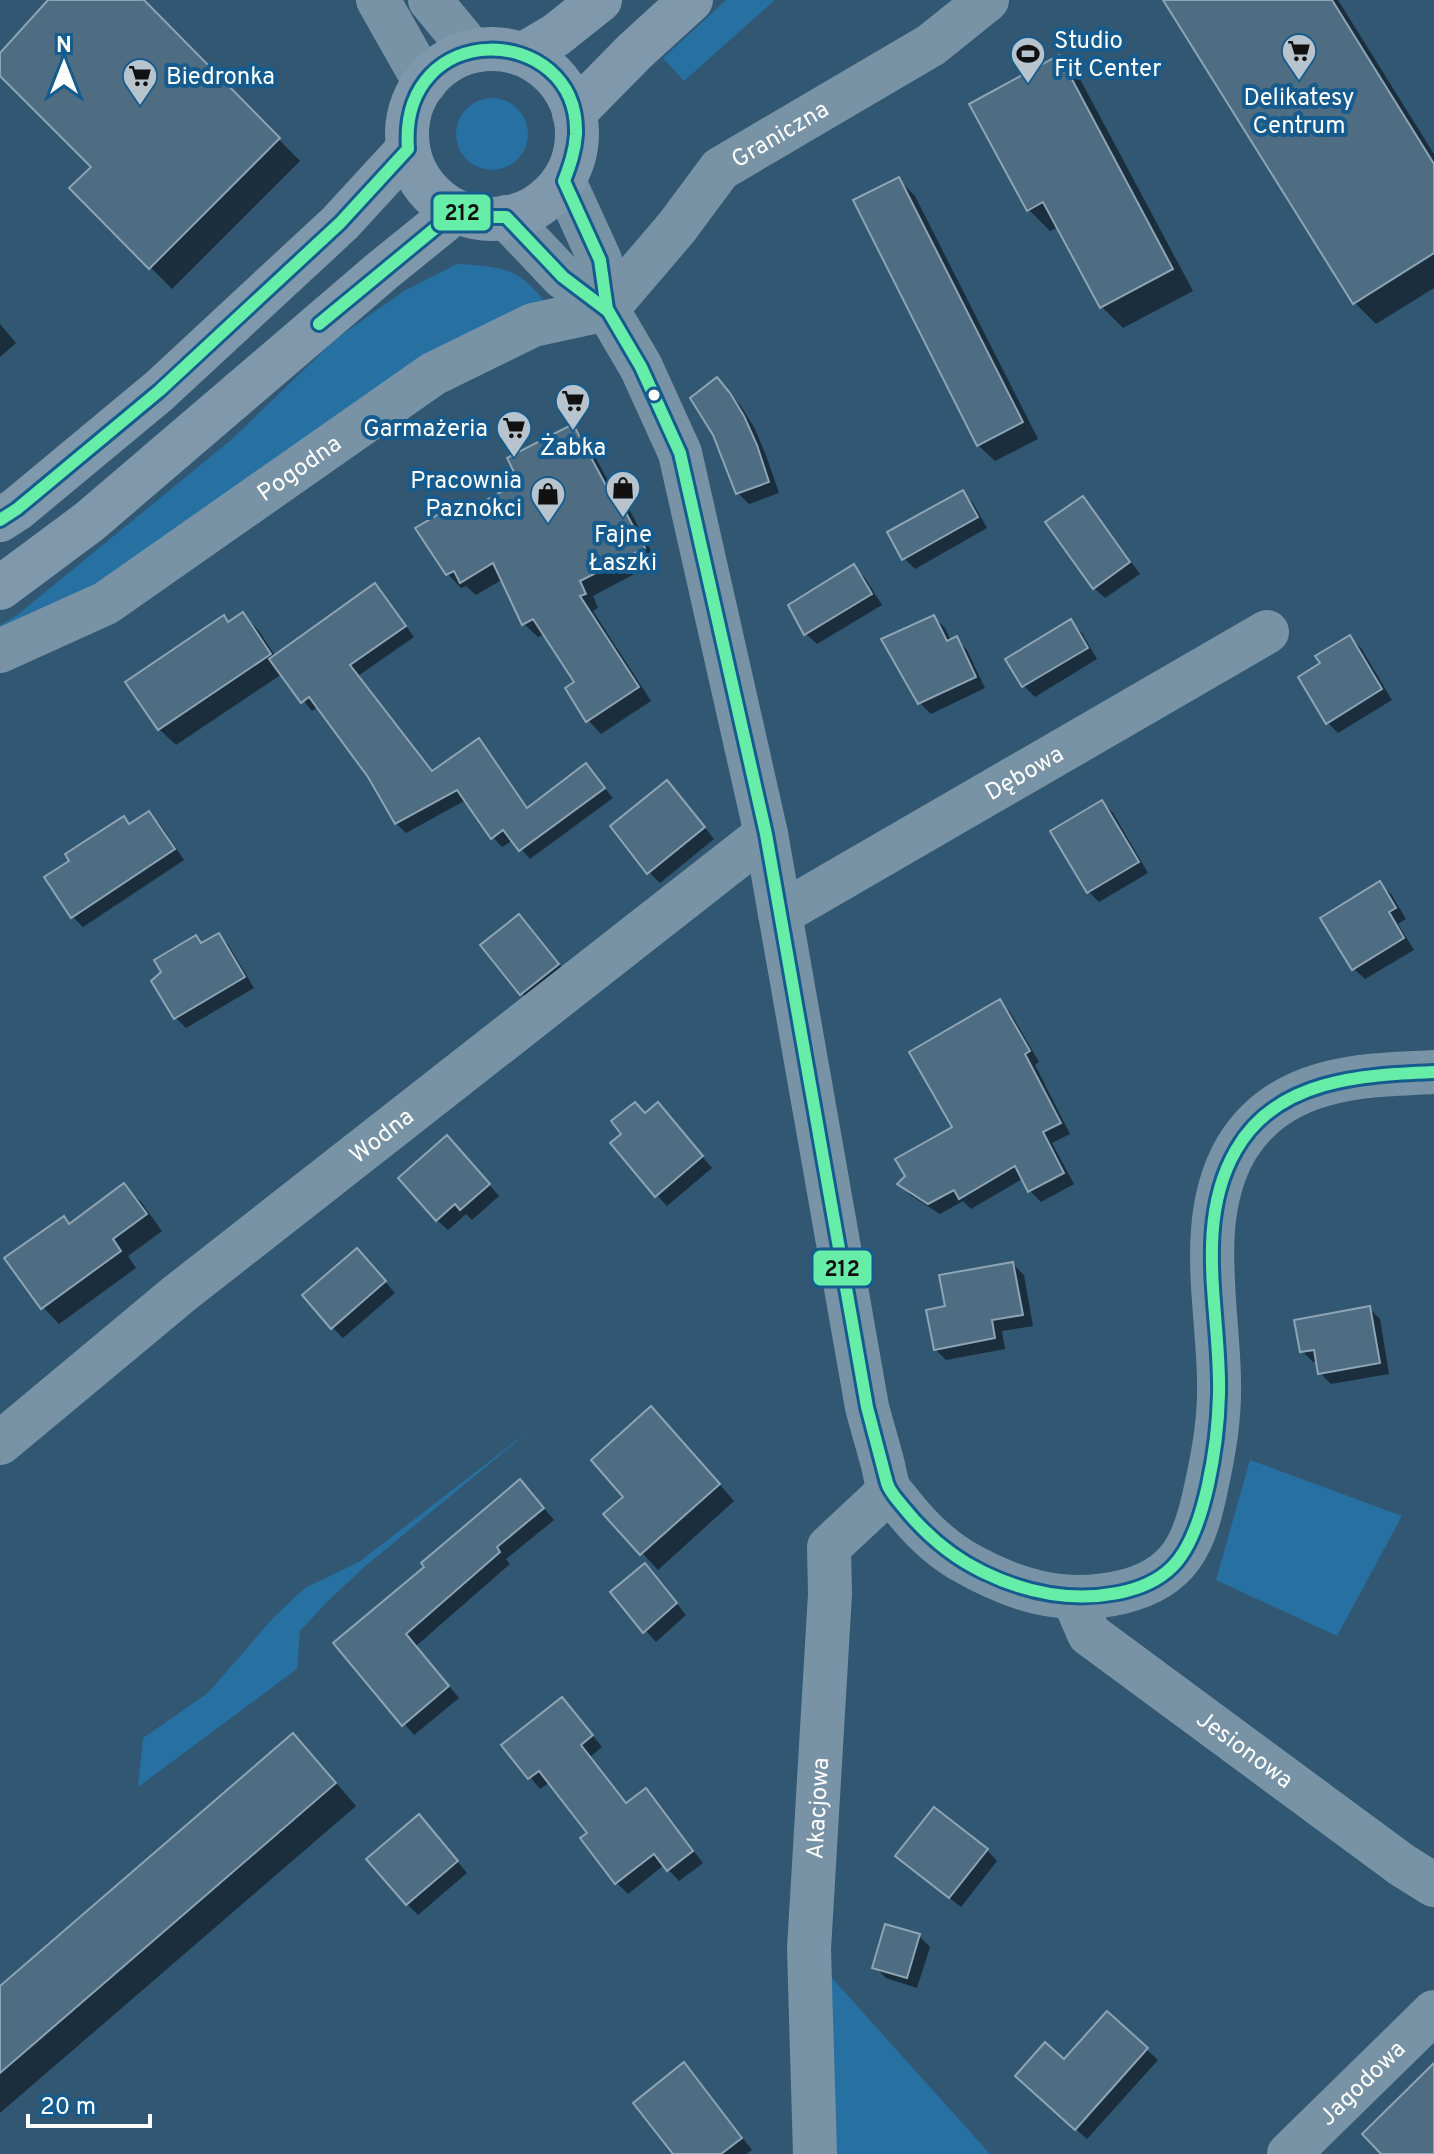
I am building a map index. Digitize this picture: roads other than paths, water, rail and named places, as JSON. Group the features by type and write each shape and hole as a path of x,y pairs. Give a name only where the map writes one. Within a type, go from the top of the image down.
{"main road":[{"path":"524,54 556,35 600,0"},
{"path":"574,113 691,0"},
{"path":"499,49 524,54 545,66 566,91 574,113 576,150 564,181 548,198 528,211 488,219 456,211 442,203 419,179 408,149 406,136 410,109 425,83 445,62 472,51 499,49"},
{"path":"0,520 159,391 340,223 408,149"},
{"path":"0,588 90,521 456,211"}],"street":[{"path":"378,0 425,83"},
{"path":"430,0 472,51"},
{"name":"Graniczna","path":"607,309 677,227 720,169 931,45 987,0"},
{"path":"564,181 600,260 607,309 641,367 680,453 766,834 867,1407 890,1490 916,1523 944,1550 980,1571 1043,1594 1074,1599 1109,1595 1143,1587 1174,1567 1192,1541 1202,1511 1218,1432 1213,1228 1217,1202 1236,1149 1277,1104 1304,1091 1334,1080 1376,1074 1434,1072"},
{"path":"506,217 563,277 607,309"},
{"name":"Pogodna","path":"0,651 106,603 433,374 533,325 607,309"},
{"name":"Dębowa","path":"780,914 1267,632"},
{"name":"Wodna","path":"0,1443 179,1294 766,834"},
{"name":"Akacjowa","path":"815,2154 809,1949 830,1594 829,1547 890,1490"},
{"name":"Jesionowa","path":"1074,1599 1089,1634 1402,1865 1434,1885"},
{"name":"Jagodowa","path":"1289,2154 1434,2012"}],"place":[{"name":"Delikatesy Centrum","path":"1299,82"},
{"name":"Studio Fit Center","path":"1028,85"},
{"name":"Biedronka","path":"140,107"},
{"name":"Żabka","path":"573,432"},
{"name":"Garmażeria","path":"514,459"},
{"name":"Fajne Łaszki","path":"623,519"},
{"name":"Pracownia Paznokci","path":"548,525"}]}
